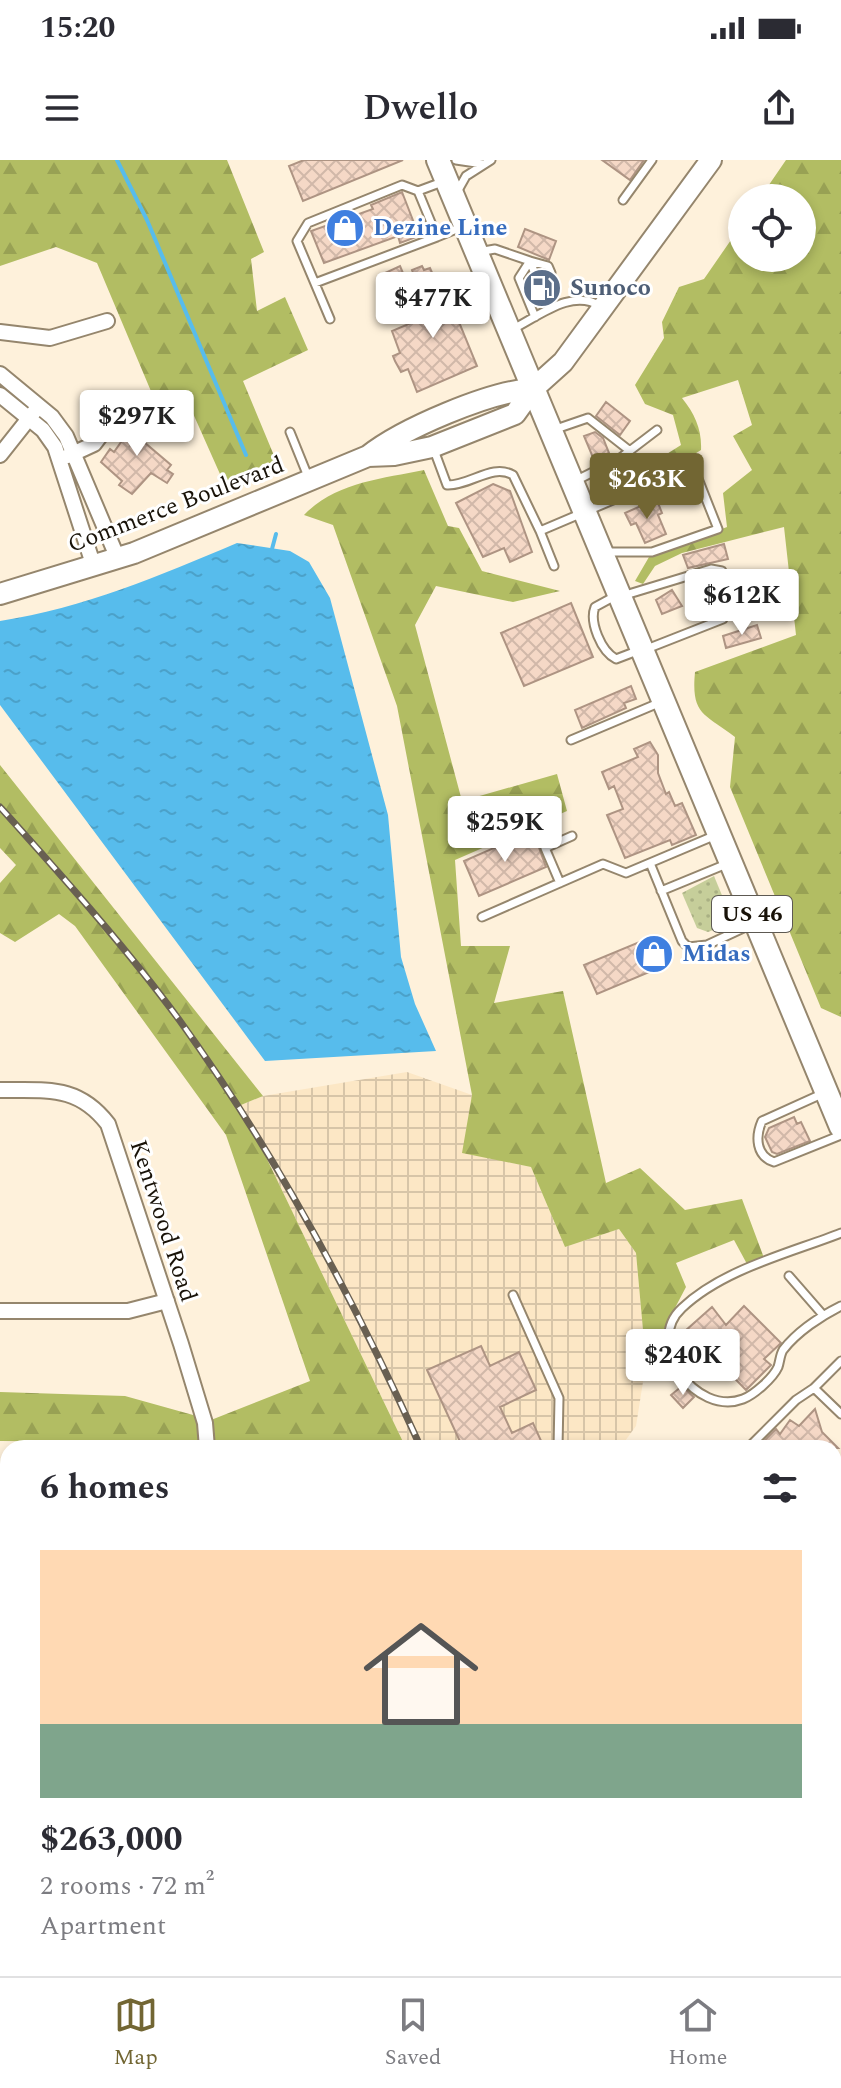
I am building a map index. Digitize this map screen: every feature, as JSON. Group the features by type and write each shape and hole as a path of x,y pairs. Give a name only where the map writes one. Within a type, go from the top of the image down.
{"main road":[{"path":"533,389 563,362 711,160"},
{"name":"US 46","path":"449,174 465,226 841,1127"},
{"name":"Commerce Boulevard","path":"368,456 394,455 432,447 515,414 533,389"},
{"name":"Commerce Boulevard","path":"0,594 118,559 368,456 388,440 494,396 508,391 533,389"}],"street":[{"path":"0,332 50,338 107,321"},
{"path":"0,374 52,417 76,454 118,559"},
{"path":"0,395 43,430 60,458 94,567"},
{"path":"60,458 94,444 125,403"},
{"path":"0,455 39,405"},
{"name":"Kentwood Road","path":"0,1090 75,1095 97,1110 108,1124 205,1423 206,1440"},
{"path":"0,1311 128,1311 167,1301"}],"lane":[{"path":"623,200 652,160"},
{"path":"449,174 466,176 487,162"},
{"path":"418,191 449,174 487,162"},
{"path":"330,319 297,241 308,223 402,185 418,191 437,237"},
{"path":"315,283 465,226"},
{"path":"476,252 495,249 548,266 551,273"},
{"path":"530,261 537,279"},
{"path":"530,261 519,278 535,317"},
{"path":"558,291 563,302"},
{"path":"545,297 550,309"},
{"path":"509,331 563,302 590,299 602,307"},
{"path":"550,431 588,418 630,451"},
{"path":"572,484 630,451 657,430"},
{"path":"290,432 310,481"},
{"path":"432,447 447,485 457,486 500,470 513,475 554,566"},
{"path":"540,531 693,466 718,529 652,552 601,552"},
{"path":"711,569 722,571 731,599 723,619 642,650 616,659 606,651 592,619 595,607 619,596 711,569"},
{"path":"571,740 663,701"},
{"path":"482,917 603,864 626,873 719,834"},
{"path":"560,883 545,848 572,836"},
{"path":"650,863 682,941 691,948 707,945 755,923"},
{"path":"661,891 730,863"},
{"path":"826,1092 762,1121 757,1134 759,1146 766,1159 774,1162 841,1135"},
{"path":"841,1233 732,1276 702,1293 680,1309 669,1327 670,1354 692,1386 707,1397 724,1403 738,1401 750,1396 777,1369 782,1351 823,1315 841,1306"},
{"path":"789,1276 823,1315"},
{"path":"513,1295 559,1398 558,1440"},
{"path":"756,1440 840,1362"},
{"path":"814,1388 841,1414"}],"shaded area":[{"path":"407,1072 472,1095 463,1152 531,1167 565,1247 619,1229 636,1253 646,1363 636,1426 626,1440 402,1440 241,1105 263,1096"}],"green space":[{"path":"0,160 227,160 264,252 251,259 257,311 285,297 308,350 243,381 280,470 228,492 187,400 153,396 97,263 56,247 0,266"},
{"path":"786,160 841,160 841,1017 821,1008 730,787 735,737 702,712 695,697 695,672 796,635 784,527 682,553 655,566 643,584 635,581 649,557 727,527 723,493 752,470 733,436 752,425 738,380 682,398 697,422 701,450 658,477 616,494 613,488 681,445 673,415 645,404 635,385 664,338 662,322 679,287 704,279 728,244 728,272 816,272 816,184 770,184"},
{"path":"424,470 448,526 459,528 482,571 560,591 513,602 436,586 415,625 462,801 557,774 567,811 455,860 461,946 510,946 494,1003 563,991 606,1183 640,1168 685,1210 742,1199 764,1258 747,1264 734,1240 676,1263 686,1287 646,1363 636,1253 619,1229 565,1247 531,1167 462,1153 472,1095 397,706 333,525 304,515 330,495 345,489 376,479"},
{"path":"0,765 263,1096 241,1105 402,1440 0,1440 0,1392 125,1396 211,1420 310,1381 226,1135 75,926 59,914 15,942 0,933 0,883 16,865 0,848"},
{"path":"714,876 733,922 708,932 697,928 682,893"}],"water":[{"path":"237,543 290,551 309,562 330,598 388,815 401,957 415,1004 436,1051 265,1061 0,705 0,621 91,599 150,579"}],"building":[{"path":"304,160 403,160 303,201 289,166"},
{"path":"602,160 644,160 630,180"},
{"path":"402,192 419,236 400,243 398,236 324,263 311,231 373,209 371,205"},
{"path":"525,229 556,241 549,260 518,247"},
{"path":"400,266 405,278 389,285 383,274"},
{"path":"422,266 424,270 430,268 447,307 452,305 477,366 417,392 408,369 401,372 395,361 393,356 400,353 392,331 430,315 412,270"},
{"name":"Sunoco","path":"545,276 555,278 560,290 536,301 528,283 540,285"},
{"path":"606,402 630,421 620,435 596,416"},
{"path":"140,415 156,425 144,442 171,465 167,470 173,474 167,483 151,473 132,494 119,485 122,481 101,462 110,449 114,452"},
{"path":"595,432 603,438 609,453 594,460 584,436"},
{"path":"493,484 510,491 532,552 510,562 504,548 483,557 456,503"},
{"path":"652,501 658,503 662,513 658,515 666,534 645,543 636,523 631,525 625,513"},
{"path":"724,544 728,559 688,568 683,555"},
{"path":"672,590 682,606 662,614 656,600"},
{"path":"571,603 593,657 524,686 501,633"},
{"path":"757,625 761,638 726,648 723,636"},
{"path":"631,686 636,699 624,703 626,708 582,728 575,710"},
{"path":"650,742 658,755 658,773 666,794 669,792 675,806 682,803 696,835 672,845 670,840 625,858 607,815 623,809 614,786 609,789 602,772 638,757 634,749"},
{"path":"533,831 546,867 479,896 464,861"},
{"path":"654,936 666,965 597,994 584,965"},
{"path":"794,1117 797,1124 801,1122 810,1141 777,1154 772,1152 765,1137 769,1128"},
{"path":"744,1306 781,1343 764,1359 771,1365 746,1390 707,1350 692,1362 675,1340 712,1307 726,1325"},
{"path":"481,1346 490,1366 519,1352 536,1390 500,1407 512,1433 533,1423 541,1440 459,1440 427,1370"},
{"path":"682,1386 694,1397 683,1408 671,1395"},
{"path":"815,1409 822,1432 830,1440 765,1440 776,1429 780,1434 790,1420 799,1426"}],"waterway":[{"path":"117,160 147,220 246,455"},
{"path":"272,549 276,534"}],"railway":[{"path":"0,807 137,966 215,1071 281,1175 341,1282 417,1440"}],"place":[{"name":"Dezine Line","path":"345,228"},
{"name":"Sunoco","path":"542,288"},
{"name":"Midas","path":"654,954"}]}
